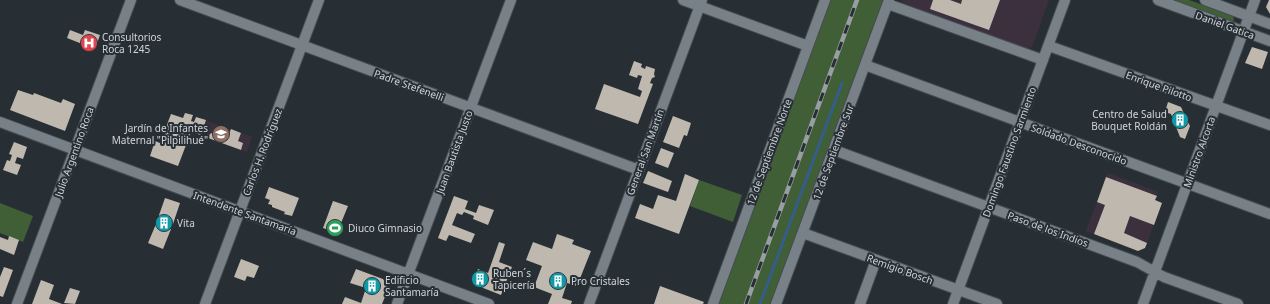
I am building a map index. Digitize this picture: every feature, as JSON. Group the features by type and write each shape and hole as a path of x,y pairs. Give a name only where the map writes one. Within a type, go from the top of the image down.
{"street":[{"name":"Julio Argentino Roca","path":"18,304 131,0"},
{"name":"Padre Stefenelli","path":"180,0 638,170"},
{"name":"Carlos H. Rodríguez","path":"205,304 319,0"},
{"name":"Juan Bautista Justo","path":"397,304 511,0"},
{"path":"683,0 701,3 808,46"},
{"name":"12 de Septiembre Norte","path":"713,304 825,0"},
{"name":"Domingo Faustino Sarmiento","path":"953,304 1066,0"},
{"name":"Daniel Gatica","path":"1158,0 1270,41"},
{"name":"Daniel Gatica","path":"1205,0 1270,24"},
{"name":"Ministro Alcorta","path":"1143,304 1255,0"},
{"path":"889,2 1043,60"},
{"name":"12 de Septiembre Sur","path":"776,304 889,2"},
{"name":"General San Martín","path":"589,304 701,3"},
{"name":"Enrique Pilotto","path":"1049,46 1270,125"},
{"name":"Soldado Desconocido","path":"865,65 1270,214"},
{"name":"Intendente Santamaría","path":"0,122 489,304"},
{"name":"Paso de los Indios","path":"834,150 1137,262 1164,277 1238,304"},
{"name":"Remigio Bosch","path":"803,234 997,304"},
{"path":"860,304 876,260"}],"shaded area":[{"path":"902,0 1049,0 1032,47 1027,49 904,4"},
{"name":"Jardín de Infantes Maternal \"Pilpilihué\"","path":"196,117 252,137 247,152 191,132"},
{"path":"1108,173 1158,192 1155,200 1162,203 1145,248 1138,251 1086,231"}],"green space":[{"path":"829,0 883,0 771,304 718,304"},
{"path":"1172,0 1189,0 1233,16 1234,20 1230,21"},
{"path":"699,180 742,195 733,222 690,206"},
{"path":"0,203 33,216 23,242 0,233"}],"building":[{"path":"933,0 950,0 961,4 962,0 1000,0 989,30 930,9"},
{"path":"1270,0 1270,14 1266,7"},
{"name":"Consultorios Roca 1245","path":"70,30 83,35 85,30 100,35 95,49 67,38"},
{"path":"1252,47 1268,52 1262,69 1245,63"},
{"path":"634,61 642,64 641,67 645,69 646,66 655,69 655,77 652,78 650,83 653,84 638,124 595,109 604,84 640,97 642,91 638,89 642,76 638,75 637,78 629,75"},
{"path":"18,90 33,95 34,93 61,103 63,99 75,104 65,131 10,110"},
{"name":"Centro de Salud Bouquet Roldán","path":"1168,102 1181,107 1190,126 1185,139 1180,137 1171,114 1165,112"},
{"path":"185,113 193,115 191,121 194,122 196,117 206,120 201,135 191,132 178,166 150,156 155,141 160,143 171,114 183,118"},
{"path":"673,116 691,123 687,136 684,135 679,148 663,142"},
{"path":"231,129 241,133 238,141 243,143 241,150 208,138 210,134 218,130 229,134"},
{"path":"14,142 27,147 23,159 17,157 15,163 21,165 17,175 3,170 7,160 10,161 12,155 9,154"},
{"path":"661,148 674,153 668,168 655,163"},
{"path":"648,171 672,181 668,192 643,183"},
{"path":"685,174 699,180 679,234 635,218 640,204 653,209 658,195 676,201"},
{"path":"1106,177 1157,196 1155,200 1162,203 1154,225 1130,216 1124,233 1147,243 1145,248 1138,251 1094,234 1105,205 1097,202"},
{"path":"269,187 299,198 292,216 284,214 285,212 268,204 270,200 265,198"},
{"path":"454,196 468,201 465,209 476,213 479,205 494,210 488,225 473,219 474,216 464,212 462,215 457,213 452,225 475,234 471,243 449,235 446,241 438,238"},
{"name":"Vita","path":"165,198 180,203 173,224 168,222 166,228 171,229 163,249 148,243 156,224 160,225 162,220 158,218"},
{"path":"333,201 348,206 337,233 323,228"},
{"path":"557,234 574,240 572,244 591,251 577,286 567,283 562,298 572,301 571,304 548,304 552,294 534,287 542,266 526,260 533,242 552,249"},
{"path":"9,236 19,240 14,255 0,249 0,237 8,240"},
{"path":"499,242 505,244 499,262 512,267 501,295 473,284 478,269 488,273"},
{"path":"241,259 259,266 254,278 247,276 245,281 234,277"},
{"path":"4,267 13,270 3,297 0,296 0,277"},
{"name":"Edificio Santamaría","path":"356,269 383,279 385,282 384,285 389,287 382,304 342,304 345,297 361,303 366,288 350,283"},
{"path":"41,280 54,285 49,299 62,304 32,304"},
{"path":"660,286 704,302 703,304 654,304"},
{"path":"70,288 80,291 75,304 64,303"}],"waterway":[{"path":"760,304 842,83"}],"railway":[{"path":"746,304 857,0"}],"place":[{"name":"Consultorios Roca 1245","path":"89,43"},
{"name":"Centro de Salud Bouquet Roldán","path":"1180,120"},
{"name":"Jardín de Infantes Maternal \"Pilpilihué\"","path":"221,134"},
{"name":"Vita","path":"164,223"},
{"name":"Diuco Gimnasio","path":"335,228"},
{"name":"Ruben´s Tapicería","path":"480,279"},
{"name":"Pro Cristales","path":"558,281"},
{"name":"Edificio Santamaría","path":"372,286"}]}
